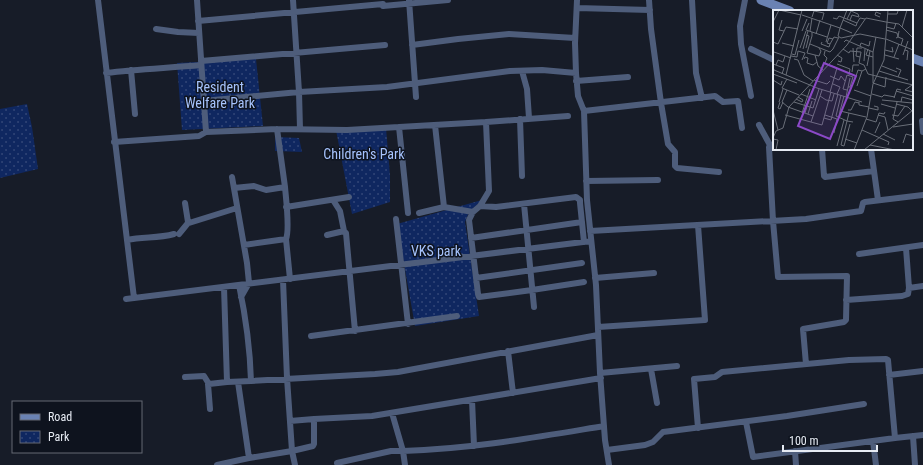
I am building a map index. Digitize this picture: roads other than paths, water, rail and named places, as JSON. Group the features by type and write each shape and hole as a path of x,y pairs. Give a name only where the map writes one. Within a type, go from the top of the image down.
{"main road":[{"path":"761,0 787,10"},
{"path":"913,58 923,62"}],"street":[{"path":"98,0 114,142 113,156 127,240 134,298"},
{"path":"197,0 206,132"},
{"path":"293,0 300,129"},
{"path":"198,21 409,2 448,0"},
{"path":"577,0 575,38 576,81 578,96 584,111 586,181 595,278 604,426 609,465"},
{"path":"650,0 651,29 661,103 668,144 675,152 676,167 720,172"},
{"path":"692,0 696,73 702,98"},
{"path":"745,0 740,26 741,44 751,96"},
{"path":"830,10 831,0"},
{"path":"409,2 416,97"},
{"path":"577,8 650,10"},
{"path":"156,29 199,33"},
{"path":"412,45 458,38 509,34 575,38"},
{"path":"106,73 297,52 385,45"},
{"path":"751,49 773,60"},
{"path":"131,70 135,114"},
{"path":"204,102 298,92 388,87 522,71 542,70 576,73"},
{"path":"522,71 527,89 529,118"},
{"path":"576,81 628,77"},
{"path":"584,111 717,96 723,102 737,101 742,128"},
{"path":"114,142 199,136 206,132 277,129 347,130 568,116"},
{"path":"520,119 522,176"},
{"path":"922,121 923,132"},
{"path":"486,122 489,191 480,206 473,212 469,220 479,296 584,282"},
{"path":"435,125 444,207"},
{"path":"759,125 772,145 773,221 778,277 846,275 845,321 803,330 806,364"},
{"path":"399,127 408,213"},
{"path":"277,129 286,187 286,239 290,279"},
{"path":"822,150 825,177 874,171"},
{"path":"871,150 878,200"},
{"path":"232,177 249,284 242,297"},
{"path":"586,181 658,180"},
{"path":"234,188 254,186 266,190 286,187"},
{"path":"590,231 806,219 861,212 863,202 923,195"},
{"path":"286,207 349,197"},
{"path":"480,206 496,207 576,197 580,200 584,242"},
{"path":"333,200 340,211 344,231 346,233 355,331"},
{"path":"185,203 188,223"},
{"path":"524,204 534,307"},
{"path":"419,213 444,207 473,212"},
{"path":"127,240 138,237 156,238 176,234 188,223 237,208"},
{"path":"396,219 408,324"},
{"path":"471,238 582,222"},
{"path":"598,327 705,320 698,225"},
{"path":"327,235 344,231"},
{"path":"244,245 286,239"},
{"path":"126,299 591,241"},
{"path":"859,254 923,245"},
{"path":"846,300 902,296 908,294 909,288 906,248"},
{"path":"476,278 582,263"},
{"path":"595,278 654,274"},
{"path":"283,280 287,378 294,465"},
{"path":"239,285 250,348 251,381"},
{"path":"909,288 923,286"},
{"path":"224,287 227,382"},
{"path":"311,336 408,324 456,316"},
{"path":"208,384 398,372 598,335"},
{"path":"508,351 513,393"},
{"path":"698,428 694,379 715,377 722,372 886,358 888,360 895,438"},
{"path":"290,421 372,416 513,393 601,376 677,366"},
{"path":"651,369 656,403"},
{"path":"889,375 923,371"},
{"path":"185,377 204,376 206,378 208,384 210,409"},
{"path":"238,382 248,458"},
{"path":"472,400 474,446"},
{"path":"607,450 645,445 652,442 663,432 746,422 864,404"},
{"path":"392,413 403,451 405,465"},
{"path":"217,465 313,446 314,419"},
{"path":"746,422 753,457 923,435"},
{"path":"337,463 391,451 443,450 604,426"},
{"path":"913,436 915,465"},
{"path":"873,441 876,465"},
{"path":"795,451 796,465"}],"park label":[{"name":"Resident Welfare Park","path":"220,96"},
{"name":"Children's Park","path":"364,154"},
{"name":"VKS park","path":"436,251"}]}
